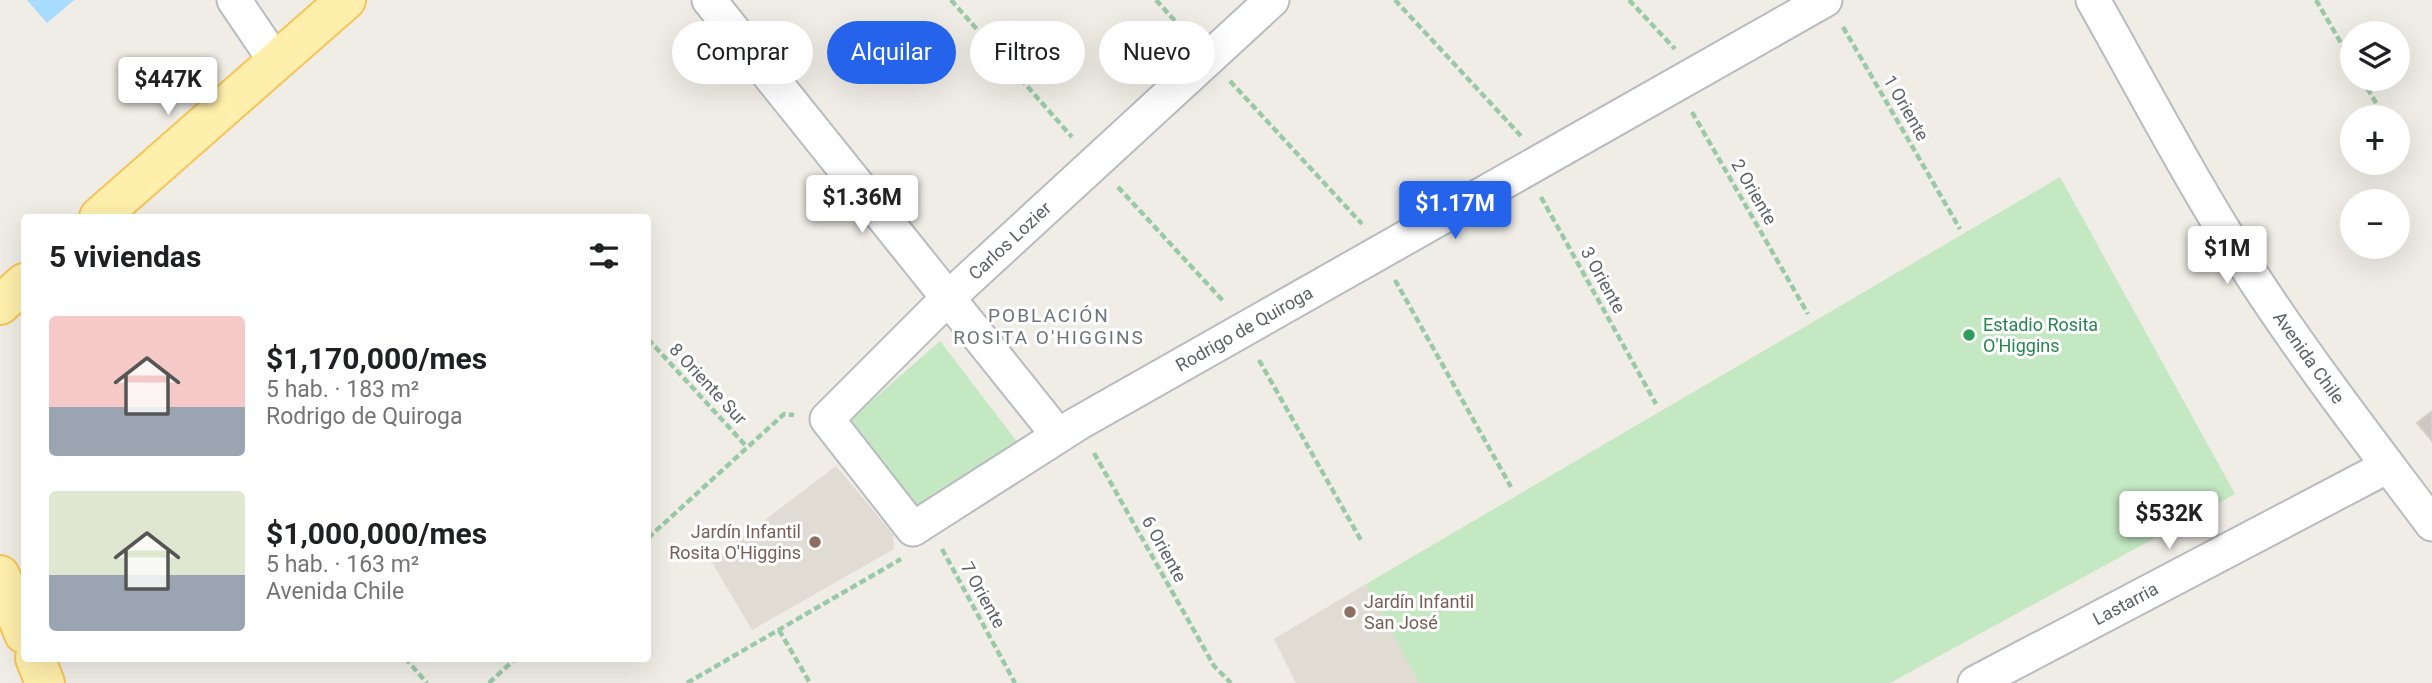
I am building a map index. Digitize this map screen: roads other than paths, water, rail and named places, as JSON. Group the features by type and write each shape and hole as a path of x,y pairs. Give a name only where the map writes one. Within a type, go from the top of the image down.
{"main road":[{"path":"102,214 346,0"},
{"path":"0,305 21,286"},
{"path":"0,575 21,627"},
{"path":"37,662 45,683"}],"street":[{"path":"234,0 276,62"},
{"path":"709,0 948,298 1067,430"},
{"name":"Carlos Lozier","path":"920,525 828,419 948,298 1272,0"},
{"name":"Avenida Chile","path":"2093,0 2221,225 2255,279 2327,385 2432,524"},
{"name":"Rodrigo de Quiroga","path":"920,525 1067,430 1687,78 1833,12"},
{"name":"Lastarria","path":"1975,683 2388,466"}],"water":[{"path":"27,0 74,0 47,23"}],"place":[{"name":"Estadio Rosita O'Higgins","path":"1969,335"},
{"name":"Jardín Infantil Rosita O'Higgins","path":"815,542"},
{"name":"Jardín Infantil San José","path":"1350,612"}],"district":[{"name":"POBLACIÓN ROSITA O'HIGGINS","path":"1049,326"}]}
